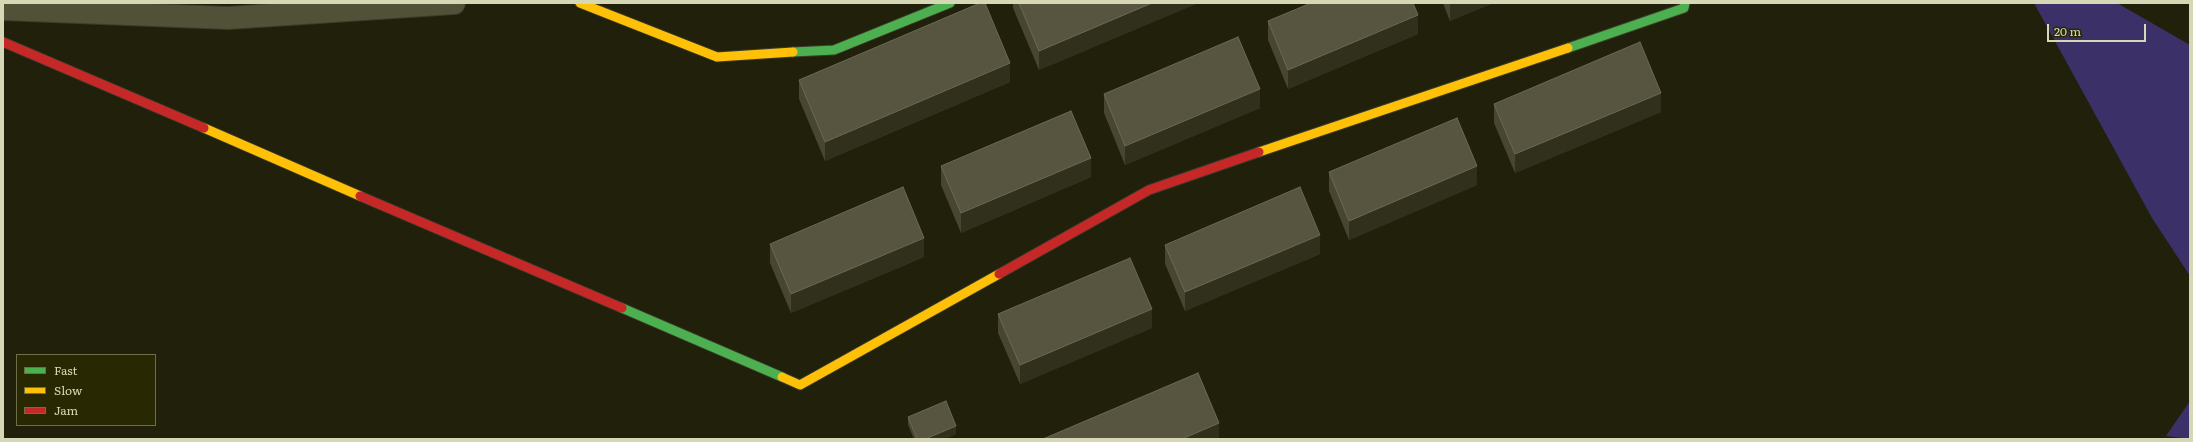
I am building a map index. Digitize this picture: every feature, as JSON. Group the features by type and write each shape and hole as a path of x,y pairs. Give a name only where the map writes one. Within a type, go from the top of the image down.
{"street":[{"path":"3,9 228,18 454,3"},
{"path":"580,3 717,57 834,50 950,3"},
{"path":"3,42 800,385 1149,190 1684,8 1685,3"}],"shaded area":[{"path":"2034,3 2117,3 2190,45 2190,276 2152,218"},
{"path":"2190,401 2190,439 2166,436"}],"building":[{"path":"980,3 985,3 1010,63 825,142 799,80"},
{"path":"1019,3 1152,3 1039,51"},
{"path":"1311,3 1413,3 1418,15 1288,70 1268,21"},
{"path":"1238,37 1260,89 1125,146 1104,94"},
{"path":"1640,42 1661,93 1515,154 1494,104"},
{"path":"1071,111 1091,158 961,213 941,166"},
{"path":"1457,118 1477,166 1349,221 1329,172"},
{"path":"903,187 924,238 791,294 770,244"},
{"path":"1300,187 1320,235 1185,292 1165,245"},
{"path":"1130,258 1152,309 1020,365 998,314"},
{"path":"1198,373 1219,423 1182,439 1043,439"},
{"path":"946,401 956,426 925,439 917,439 908,417"}],"traffic: fast":[{"path":"793,52 834,50 950,3"},
{"path":"1568,48 1684,8 1685,3"},
{"path":"622,308 782,377"}],"traffic: slow":[{"path":"580,3 717,57 793,52"},
{"path":"1259,152 1568,48"},
{"path":"204,128 360,196"},
{"path":"782,377 800,385 999,274"}],"traffic: jam":[{"path":"3,42 204,128"},
{"path":"999,274 1149,190 1259,152"},
{"path":"360,196 622,308"}]}
